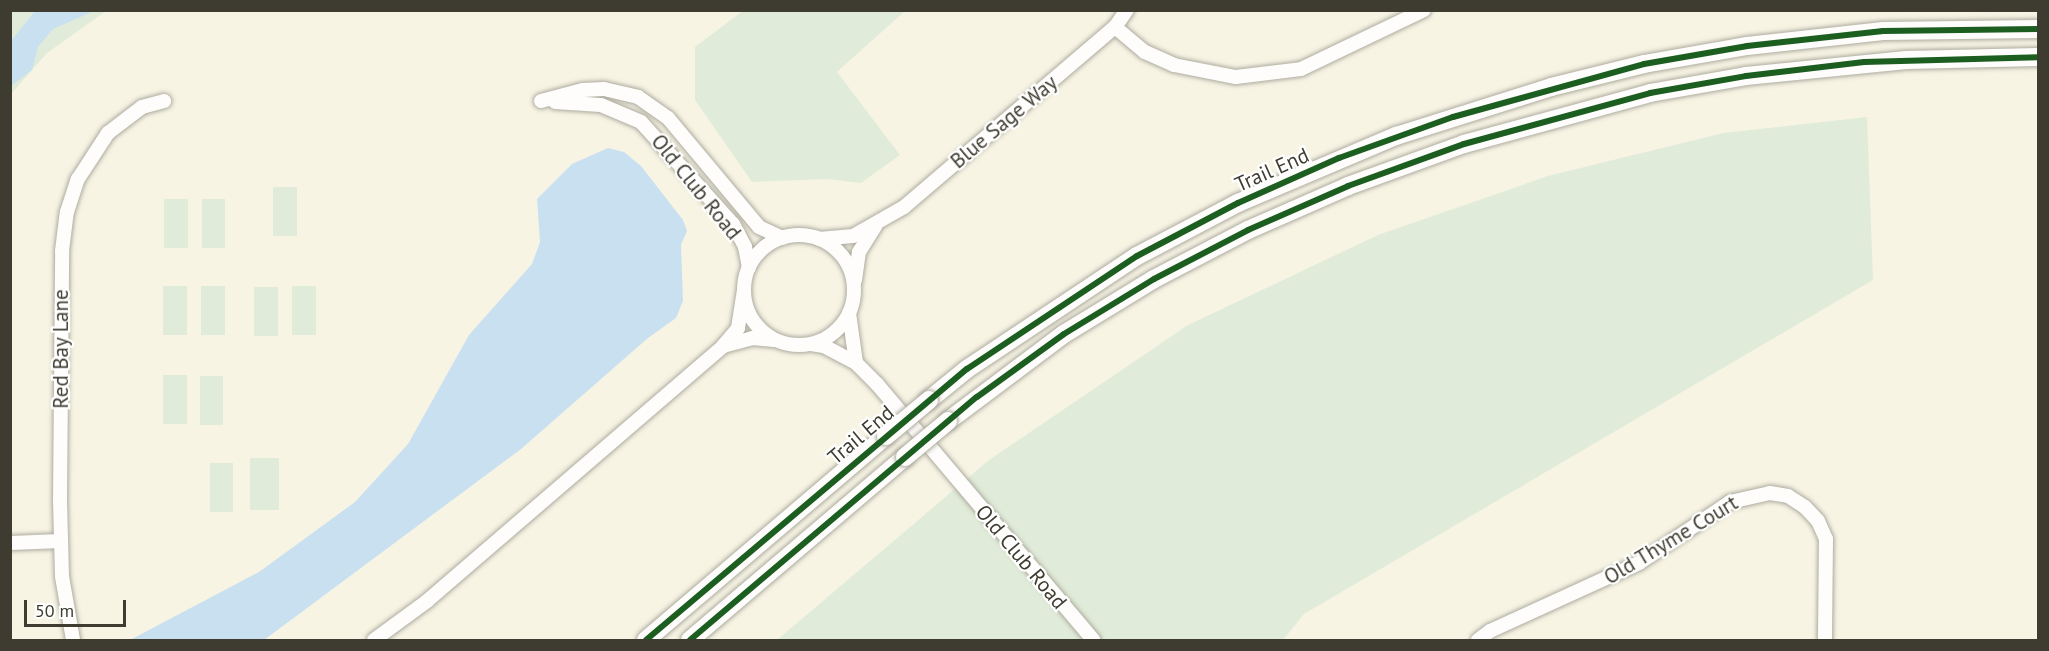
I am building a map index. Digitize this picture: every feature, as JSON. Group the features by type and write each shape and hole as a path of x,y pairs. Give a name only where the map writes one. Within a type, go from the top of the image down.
{"street":[{"name":"Blue Sage Way","path":"819,239 853,236 904,207 1115,27 1126,10"},
{"path":"1115,27 1145,52 1174,65 1236,77 1301,69 1425,10"},
{"name":"Trail End","path":"646,640 929,400 1033,323 1137,256 1238,203 1396,136 1551,87 1644,64 1747,46 1883,31 2038,29"},
{"path":"690,640 948,421 1065,334 1154,279 1248,230 1338,191 1464,144 1650,93 1746,76 1906,60 2038,57"},
{"name":"Old Club Road","path":"749,268 745,247 733,224 641,122 601,105 541,101 583,90 626,92 638,98 668,118 759,227 783,238"},
{"name":"Red Bay Lane","path":"73,640 62,576 61,541 62,250 67,212 78,179 108,133 142,107 164,101"},
{"name":"Blue Sage Way","path":"854,287 859,252 874,226"},
{"path":"374,640 427,601 723,346 738,328 749,268 763,249 783,238 819,239 847,262 854,287 849,313 856,363"},
{"path":"744,291 756,324 775,340"},
{"path":"723,346 752,338 811,344 833,333 849,313"},
{"name":"Old Club Road","path":"811,344 824,346 856,363 1093,640"},
{"name":"Old Thyme Court","path":"1478,640 1490,631 1639,563 1730,502 1770,493 1788,496 1805,507 1818,521 1826,539 1825,640"},
{"path":"10,543 61,541"}],"green space":[{"path":"744,10 905,11 837,72 900,155 861,183 827,179 752,182 695,100 695,47"},
{"path":"11,11 106,11 47,53 11,94"},
{"path":"1867,117 1873,280 1304,614 1283,640 777,640 989,460 1188,325 1378,235 1548,176 1723,133"},
{"path":"273,187 297,187 297,236 273,236"},
{"path":"164,199 188,199 188,248 164,248"},
{"path":"202,199 225,199 225,248 202,248"},
{"path":"163,286 187,286 187,335 163,335"},
{"path":"201,286 225,286 225,335 201,335"},
{"path":"292,286 316,286 316,335 292,335"},
{"path":"254,287 278,287 278,336 254,336"},
{"path":"163,375 187,375 187,424 163,424"},
{"path":"200,376 223,376 223,425 200,425"},
{"path":"250,458 279,458 279,510 250,510"},
{"path":"210,463 233,463 233,512 210,512"}],"water":[{"path":"35,11 94,11 53,29 38,47 32,70 11,86 11,41"},
{"path":"608,148 624,152 641,166 683,220 687,231 681,245 683,301 676,318 648,338 521,449 264,640 130,640 259,572 355,502 408,444 469,335 532,264 540,242 537,199 572,164"}],"cycle path":[{"path":"646,640 967,369 1137,256 1238,203 1339,158 1453,117 1644,64 1747,46 1883,31 2038,29"},
{"path":"690,640 977,397 1064,334 1154,279 1248,230 1348,186 1464,144 1650,93 1746,76 1864,62 2038,57"}]}
